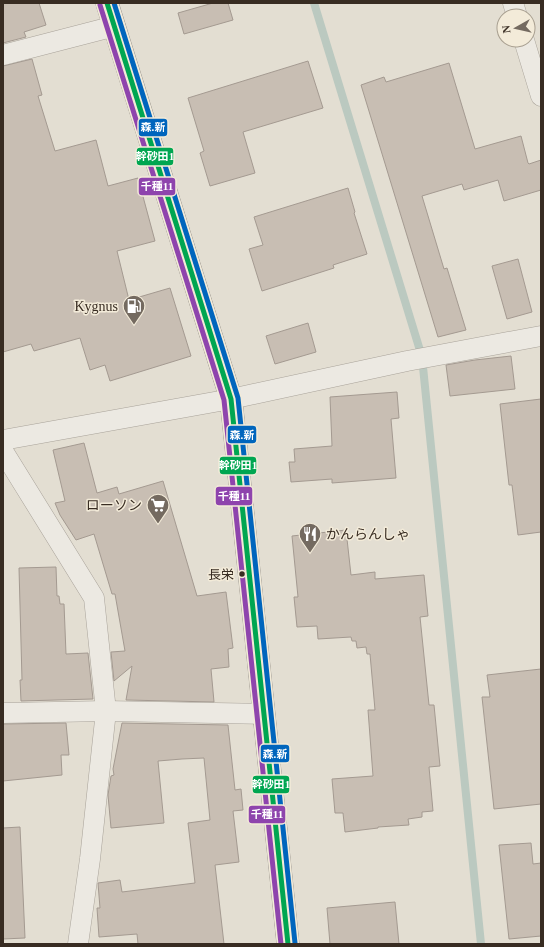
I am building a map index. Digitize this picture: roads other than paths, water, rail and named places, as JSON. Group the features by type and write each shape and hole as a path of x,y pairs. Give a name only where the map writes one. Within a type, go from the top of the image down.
{"street":[{"path":"107,3 231,398 288,944"},
{"path":"3,55 115,26"},
{"path":"526,48 541,96"},
{"path":"3,440 231,398 410,360 541,336"},
{"path":"3,451 94,598 106,711 90,859 78,944"},
{"path":"3,713 106,711 264,714"}],"waterway":[{"path":"314,3 422,357 481,944"}],"place":[{"name":"Kygnus","path":"134,326"},
{"name":"ローソン","path":"158,524"},
{"name":"かんらんしゃ","path":"310,554"},
{"name":"長栄","path":"242,574"}]}
